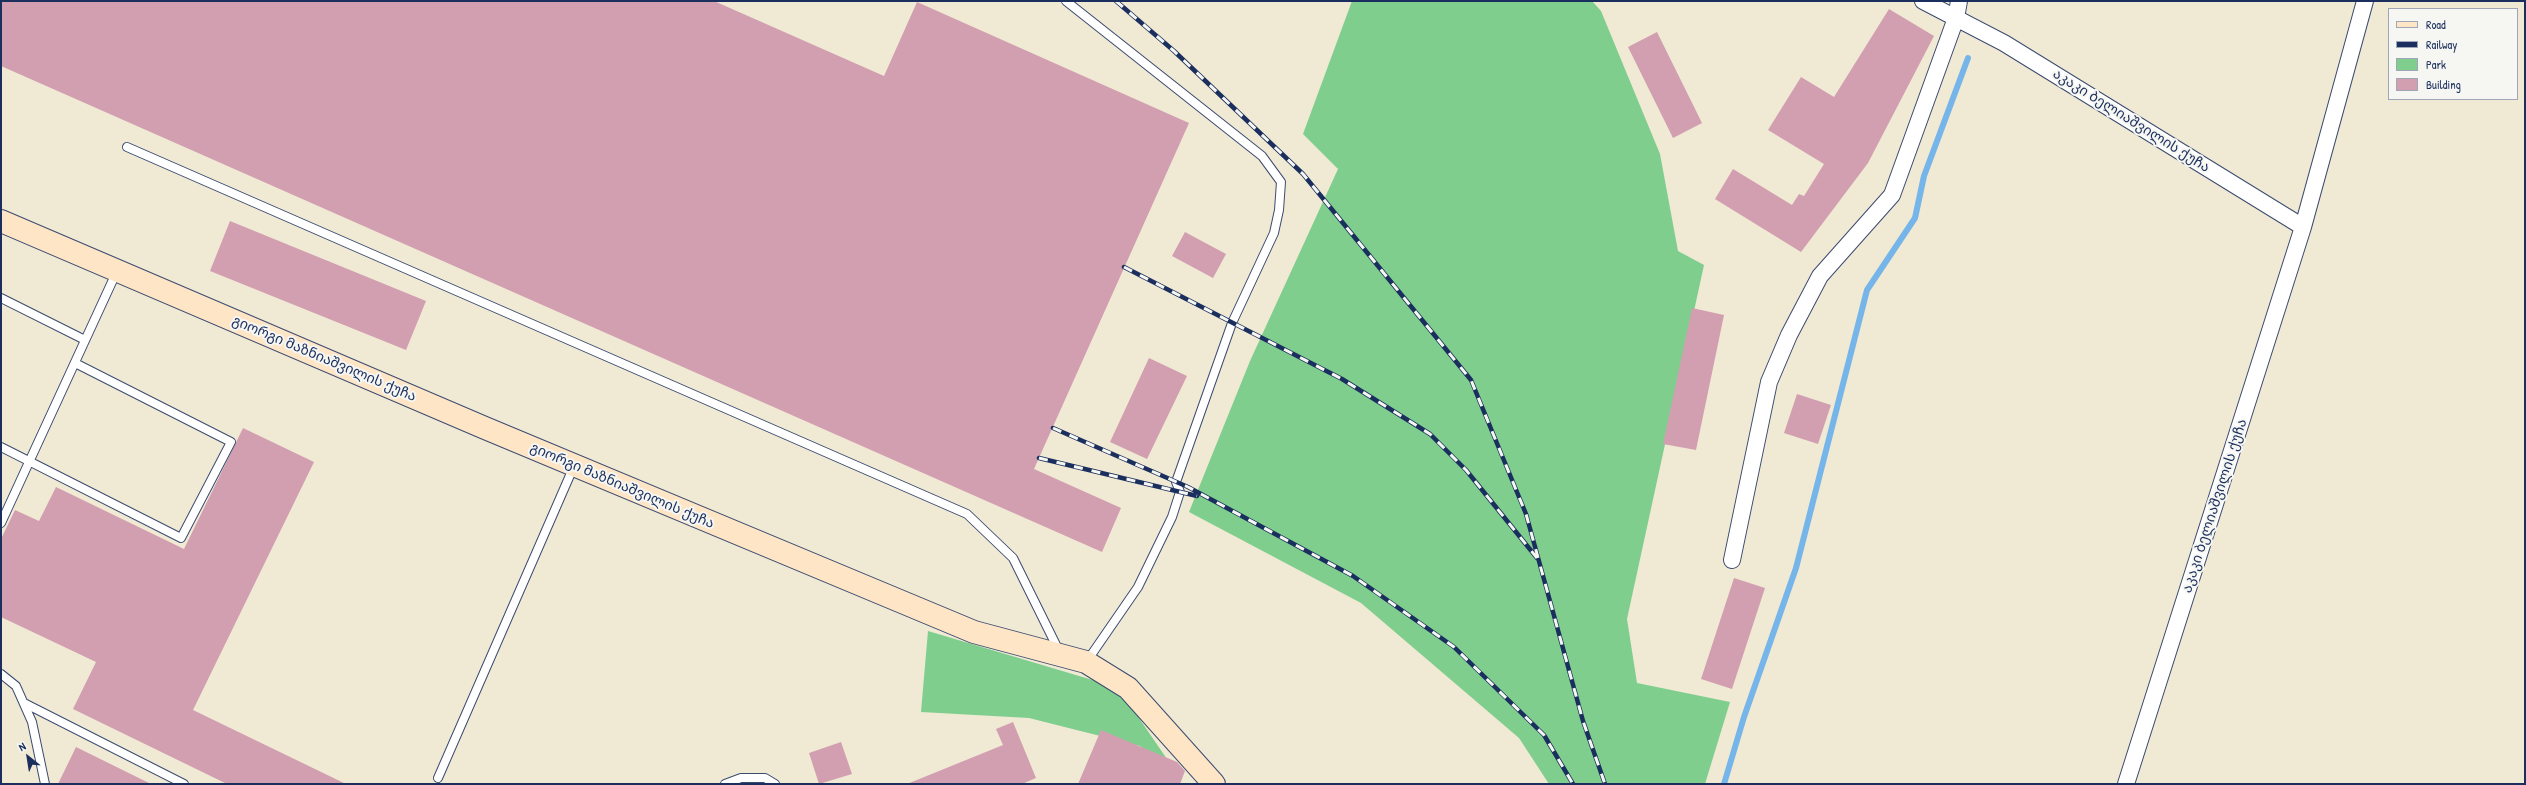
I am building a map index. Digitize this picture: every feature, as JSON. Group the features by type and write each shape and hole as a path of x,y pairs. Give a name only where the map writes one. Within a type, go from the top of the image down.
{"street":[{"name":"აკაკი ბელიაშვილის ქუჩა","path":"1923,1 2004,43 2303,227"},
{"path":"1732,560 1769,382 1790,335 1820,276 1892,195 1956,18 1959,1"},
{"name":"აკაკი ბელიაშვილის ქუჩა","path":"2126,784 2303,227 2365,1"},
{"name":"გიორგი მაზნიაშვილის ქუჩა","path":"1,221 574,465 974,632 1086,662 1128,688 1214,784"}],"lane":[{"path":"1066,1 1262,156 1281,182 1279,210 1274,233 1232,323 1176,482 1180,492 1172,517 1138,588 1086,662"},
{"path":"127,147 968,514 1013,558 1061,655"},
{"path":"1,523 117,271"},
{"path":"1,298 85,340"},
{"path":"1,447 181,538 231,442 75,363"},
{"path":"438,778 574,465"},
{"path":"1,674 16,686 32,722 45,784"},
{"path":"24,703 184,784"},
{"path":"725,784 740,778 765,778 775,784"}],"green space":[{"path":"1352,1 1592,1 1601,11 1660,154 1678,251 1704,265 1627,619 1637,683 1730,702 1705,784 1549,784 1519,738 1361,603 1189,512 1250,361 1338,169 1303,134"},
{"path":"928,631 1096,681 1128,702 1182,781 1140,746 1029,718 921,712"}],"building":[{"path":"1,1 714,1 884,76 917,2 1189,123 1034,469 1121,508 1102,552 1,66"},
{"path":"1889,9 1934,36 1868,163 1801,252 1715,199 1733,169 1792,205 1799,194 1804,196 1824,164 1768,130 1801,77 1834,97"},
{"path":"1657,32 1702,123 1673,138 1628,47"},
{"path":"230,221 426,301 406,350 210,271"},
{"path":"1185,232 1226,254 1213,278 1172,256"},
{"path":"1692,308 1724,315 1696,450 1663,444"},
{"path":"1149,358 1187,376 1147,459 1110,442"},
{"path":"1797,394 1831,405 1818,444 1784,433"},
{"path":"243,428 314,462 193,710 346,784 227,784 73,709 96,662 1,617 1,539 15,510 39,521 56,487 184,549"},
{"path":"1734,578 1765,588 1732,689 1701,679"},
{"path":"1013,722 1036,778 1022,784 907,784 1003,745 996,729"},
{"path":"1101,730 1177,762 1185,771 1180,784 1078,784"},
{"path":"841,742 852,774 819,784 809,753"},
{"path":"76,747 151,784 58,784"}],"waterway":[{"path":"1724,784 1744,717 1796,568 1867,290 1915,218 1924,176 1968,58"}],"railway":[{"path":"1116,1 1174,51 1303,174 1471,380 1526,514 1583,721 1605,784"},
{"path":"1124,267 1342,379 1430,434 1466,470 1537,558"},
{"path":"1053,428 1188,487 1353,576 1454,647 1544,735 1573,784"},
{"path":"1039,458 1197,496"}]}
